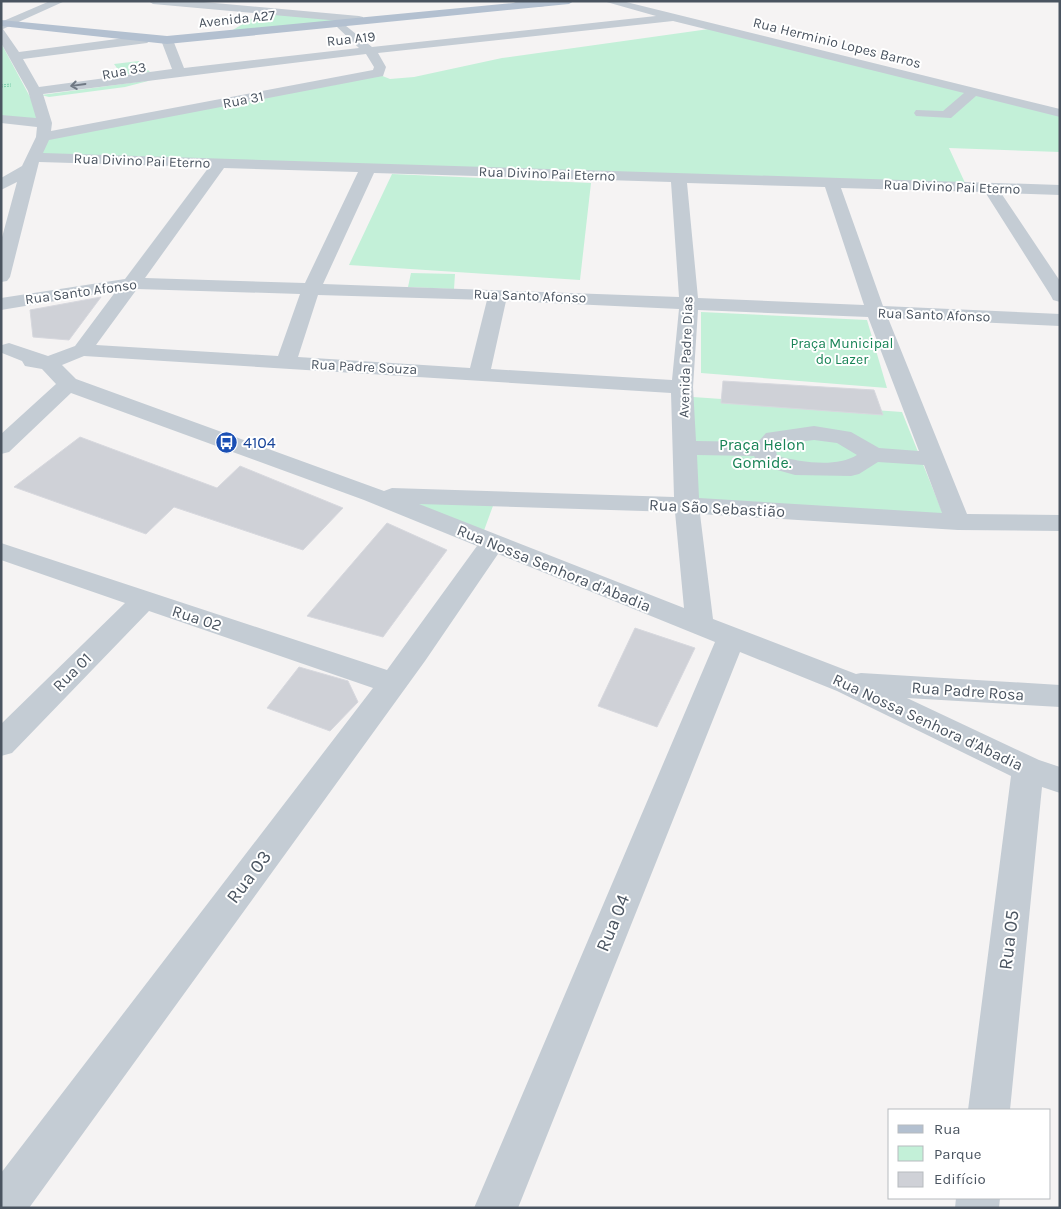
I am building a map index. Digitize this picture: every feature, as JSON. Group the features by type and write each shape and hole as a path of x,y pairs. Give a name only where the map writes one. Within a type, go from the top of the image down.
{"main road":[{"name":"Avenida A27","path":"3,26 167,40 215,37 569,1"}],"street":[{"path":"1,277 31,163 44,130 38,96 15,56 3,26 60,1"},
{"path":"153,1 376,20"},
{"path":"296,13 315,1"},
{"path":"517,1 543,4"},
{"name":"Rua Herminio Lopes Barros","path":"608,1 670,18 1060,113"},
{"path":"215,37 261,10"},
{"name":"Rua A19","path":"179,71 371,52 670,18"},
{"path":"340,24 371,52"},
{"name":"Avenida A27","path":"15,56 147,39"},
{"path":"167,40 179,71"},
{"name":"Rua 31","path":"44,130 374,74 380,70 371,52"},
{"name":"Rua 33","path":"38,96 146,85 167,78 179,71"},
{"path":"921,114 946,115 973,92"},
{"path":"1,119 44,130"},
{"path":"1,185 31,163"},
{"name":"Rua Divino Pai Eterno","path":"31,163 220,163 1060,190"},
{"path":"82,350 220,163"},
{"path":"286,363 311,289 368,168"},
{"name":"Avenida Padre Dias","path":"679,178 689,304 682,387 687,505 716,632"},
{"path":"831,183 876,313 958,522"},
{"path":"990,188 1060,296"},
{"name":"Rua Santo Afonso","path":"1,304 132,283 498,295 1060,320"},
{"path":"479,374 498,295"},
{"name":"Rua Padre Souza","path":"48,363 82,350 682,387"},
{"path":"3,354 48,363"},
{"name":"Rua Nossa Senhora d'Abadia","path":"48,363 68,384 373,495 492,544 847,683 1044,774"},
{"path":"1,447 68,384"},
{"path":"685,448 764,449 774,438 814,433 843,437 874,455 934,459"},
{"path":"764,449 767,460 795,468 851,469 874,455"},
{"name":"Rua São Sebastião","path":"373,495 687,505 958,522 1060,523"},
{"name":"Rua 03","path":"2,1208 393,683 492,544"},
{"name":"Rua 02","path":"1,552 393,683"},
{"name":"Rua 01","path":"1,744 143,601"},
{"name":"Rua 04","path":"496,1208 716,632"},
{"name":"Rua Padre Rosa","path":"847,683 1060,696"},
{"name":"Rua 05","path":"989,1109 1044,774"}],"green space":[{"path":"263,12 352,20 226,34"},
{"path":"709,29 1060,115 1060,152 949,148 966,185 42,156 46,139 380,75 390,79 414,77 502,58"},
{"path":"1,43 36,108 42,119 1,117"},
{"path":"139,61 150,72 122,75 114,64"},
{"path":"152,80 125,87 49,97 41,95"},
{"path":"392,174 591,183 580,280 349,265"},
{"path":"411,273 455,274 454,289 408,287"},
{"name":"Praça Municipal do Lazer","path":"701,312 867,320 887,388 701,373"},
{"name":"Praça Helon Gomide.","path":"693,397 902,412 943,514 695,499"},
{"path":"418,500 494,503 482,536 416,511"}],"building":[{"path":"101,297 69,340 33,337 30,310"},
{"path":"723,381 874,390 883,415 721,403"},
{"path":"80,437 217,488 240,466 343,508 303,550 174,507 146,534 14,487"},
{"path":"387,523 447,550 383,637 307,616"},
{"path":"635,628 695,648 657,727 598,706"},
{"path":"299,667 348,681 358,702 330,731 267,708"}],"place":[{"name":"4104","path":"227,442"}]}
